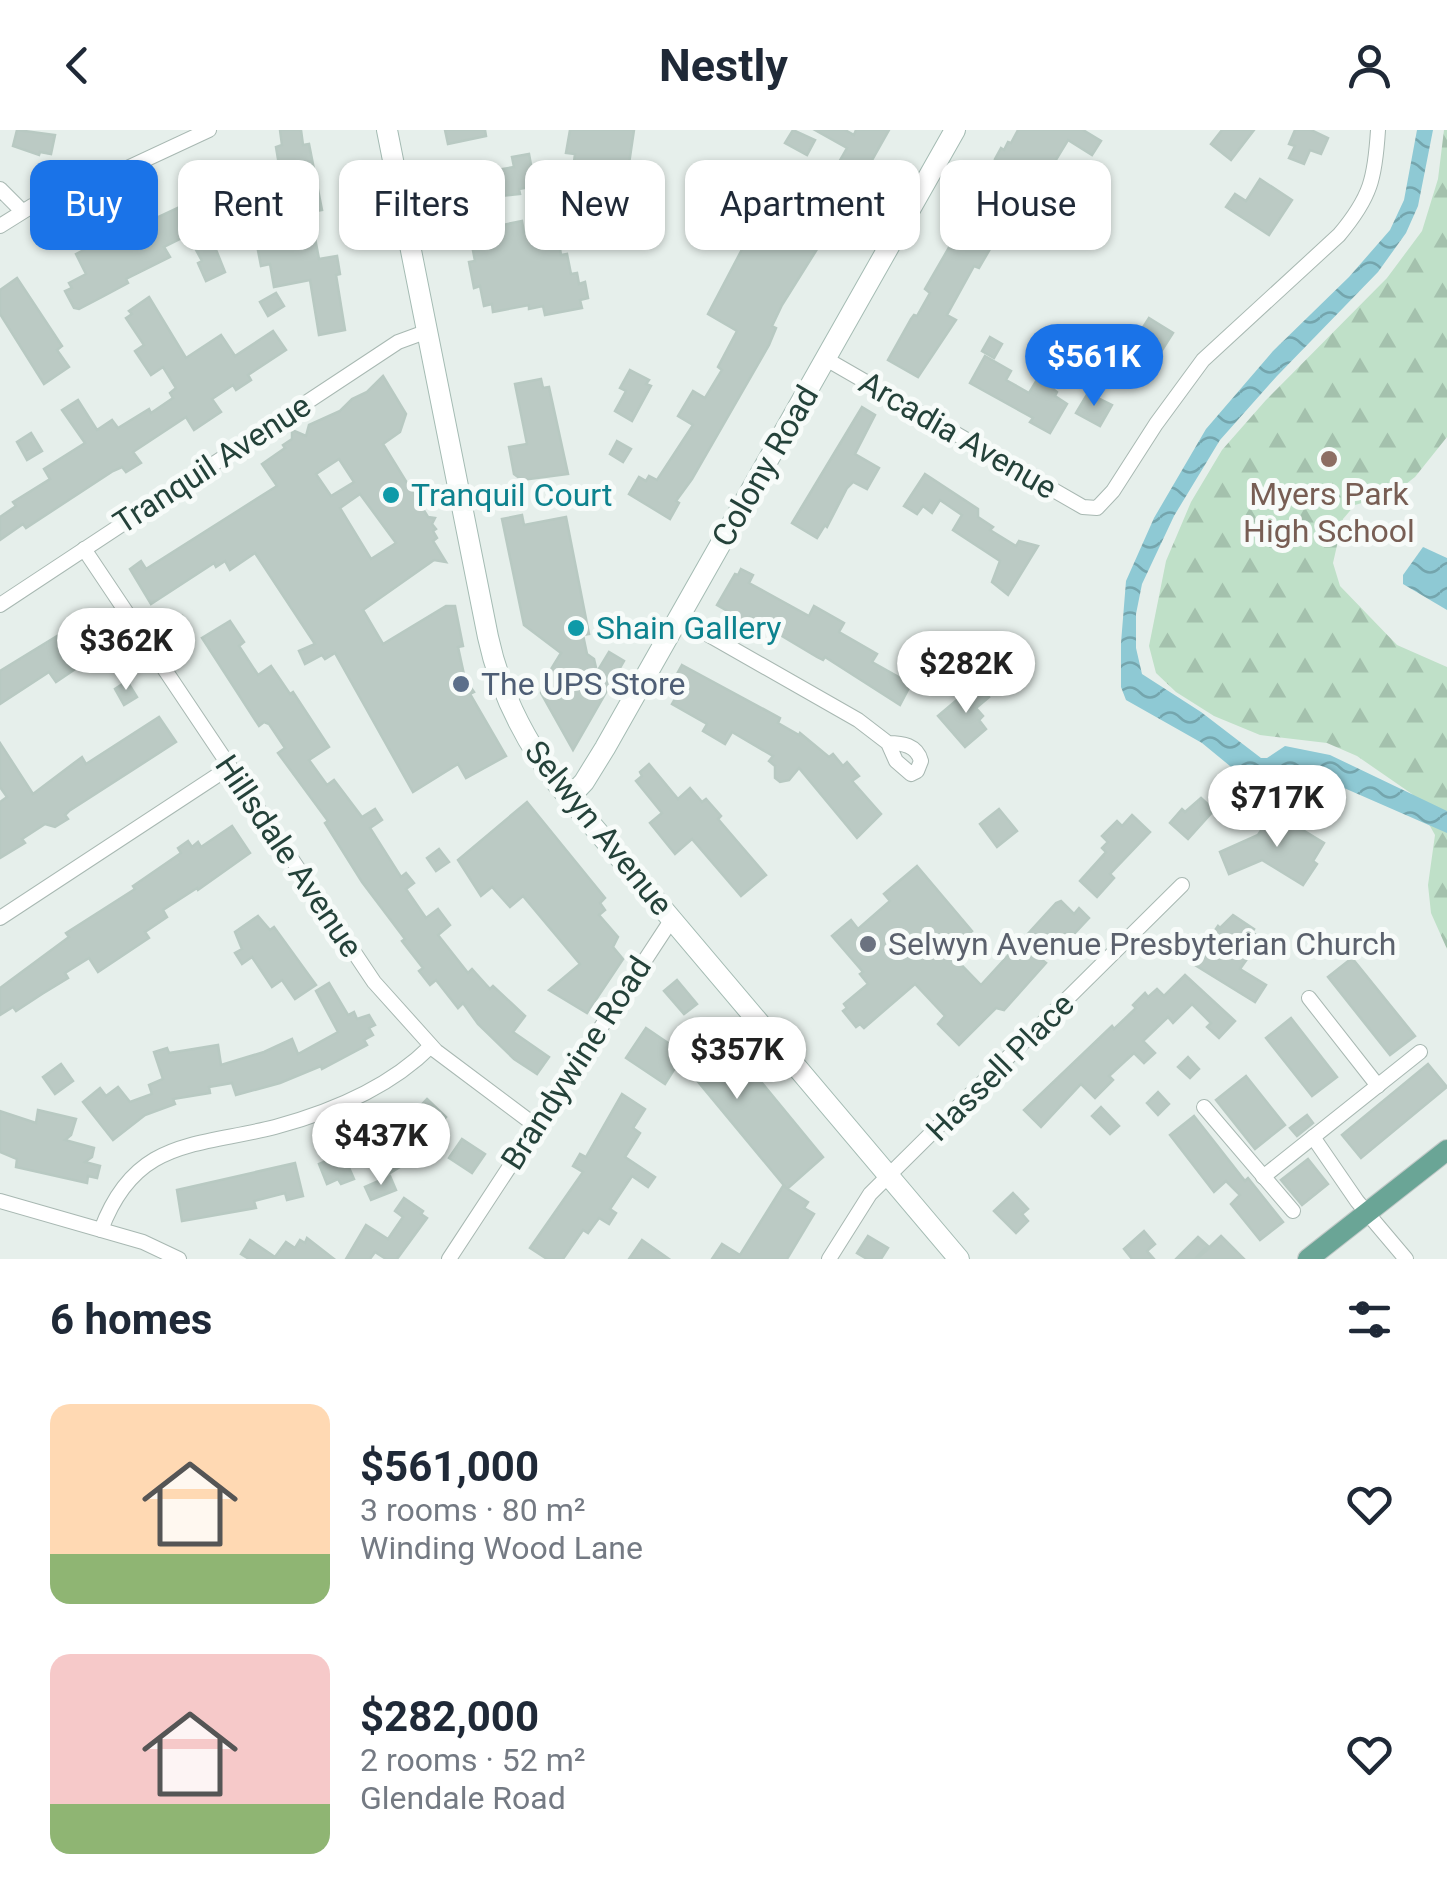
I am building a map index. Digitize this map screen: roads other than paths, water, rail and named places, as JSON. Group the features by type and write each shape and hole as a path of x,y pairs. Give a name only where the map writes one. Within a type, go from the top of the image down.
{"main road":[{"path":"1308,1259 1447,1150"}],"street":[{"path":"0,226 22,211 78,191 209,130"},
{"name":"Selwyn Avenue","path":"387,130 497,674 527,740 570,798 959,1259"},
{"name":"Colony Road","path":"570,798 598,760 956,130"},
{"name":"Arcadia Avenue","path":"826,359 1090,509 1102,506 1203,360 1359,212 1373,181 1378,130"},
{"path":"0,189 22,211"},
{"name":"Tranquil Avenue","path":"0,605 398,342 428,332"},
{"name":"Hillsdale Avenue","path":"84,549 349,948 392,1003 432,1046 488,1094 536,1126"},
{"path":"679,618 854,717 888,742"},
{"path":"0,918 230,767"},
{"name":"Hassell Place","path":"829,1259 866,1200 1182,884"},
{"name":"Brandywine Road","path":"450,1259 672,919"},
{"path":"1309,998 1378,1086"},
{"path":"102,1230 124,1188 154,1158 191,1143 276,1127 326,1110 382,1084 432,1046"},
{"path":"1263,1177 1420,1052"},
{"path":"1204,1107 1293,1211"},
{"path":"1313,1137 1367,1214 1406,1259"},
{"path":"0,1201 153,1246 179,1259"}],"water":[{"path":"1417,130 1433,130 1418,206 1406,233 1378,272 1220,440 1174,516 1142,584 1136,614 1136,648 1142,674 1261,758 1285,746 1330,755 1447,811 1447,833 1296,767 1285,769 1264,784 1247,780 1202,743 1126,700 1121,687 1126,581 1154,518 1206,429 1273,351 1349,277 1390,230 1404,200"},
{"path":"1423,547 1447,558 1447,610 1403,584 1403,575"}],"place":[{"name":"Myers Park High School","path":"1329,459"},
{"name":"Tranquil Court","path":"391,495"},
{"name":"Shain Gallery","path":"576,628"},
{"name":"The UPS Store","path":"461,684"},
{"name":"Selwyn Avenue Presbyterian Church","path":"868,944"}]}
